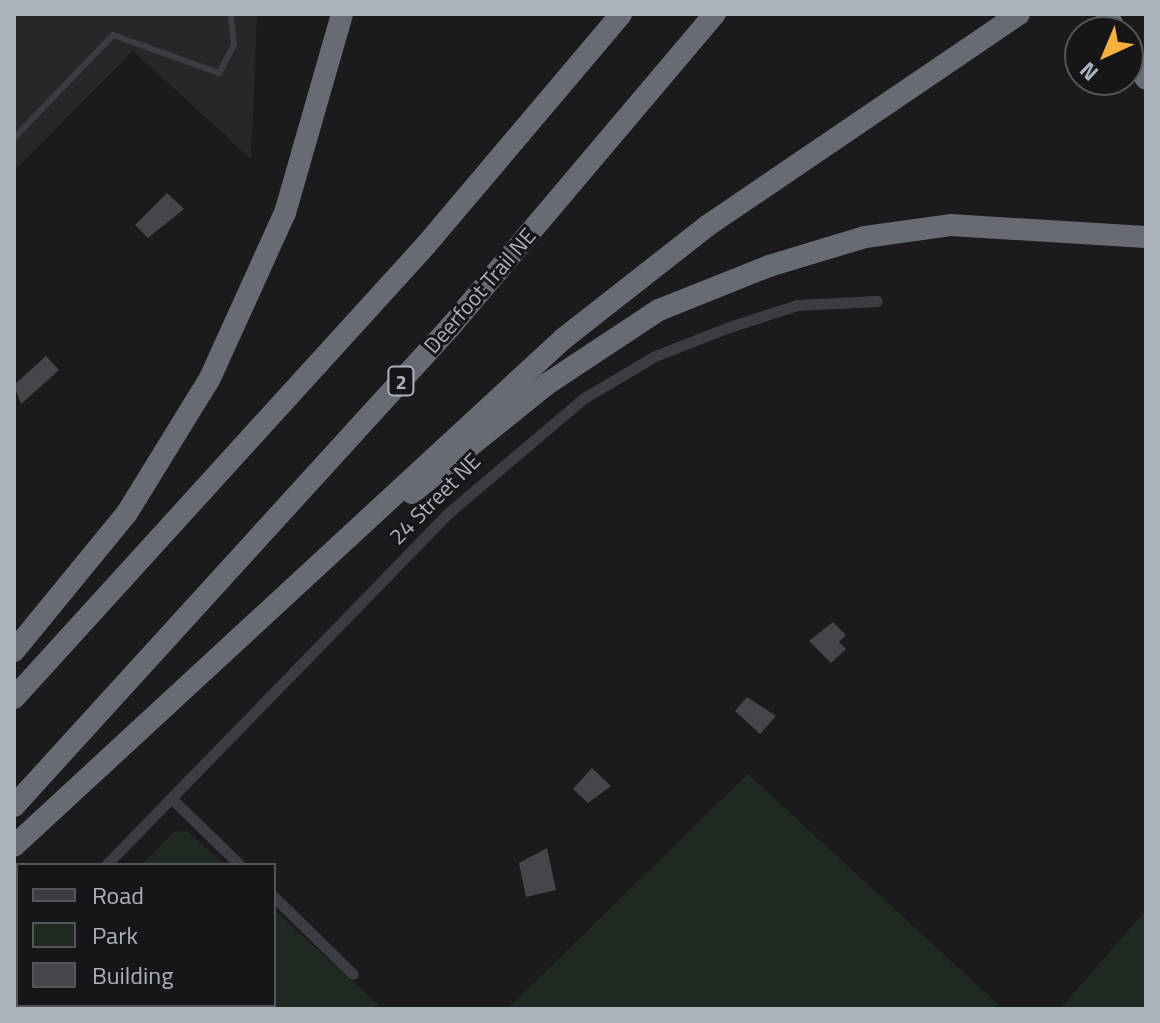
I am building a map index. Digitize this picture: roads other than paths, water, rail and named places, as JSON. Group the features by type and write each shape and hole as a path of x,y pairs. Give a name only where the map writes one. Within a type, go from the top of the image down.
{"highway":[{"path":"311,137 327,14"},
{"path":"14,651 101,548 173,447 249,301 311,137 342,14"},
{"path":"19,693 436,234 621,14"},
{"name":"Deerfoot Trail NE","path":"14,806 451,326 715,14"},
{"path":"14,846 279,604 451,437 607,303 707,226 1019,14"},
{"path":"279,604 547,384 701,290 817,249 906,230 1043,226 1146,237"}],"street":[{"name":"24 Street NE","path":"108,863 447,514 584,398 655,356 729,327 797,305 877,301"},
{"path":"171,798 238,863"},
{"path":"276,899 353,974"}],"lane":[{"path":"14,138 113,35 219,73 234,45 231,14"}],"railway":[{"path":"14,999 16,1003"}]}
